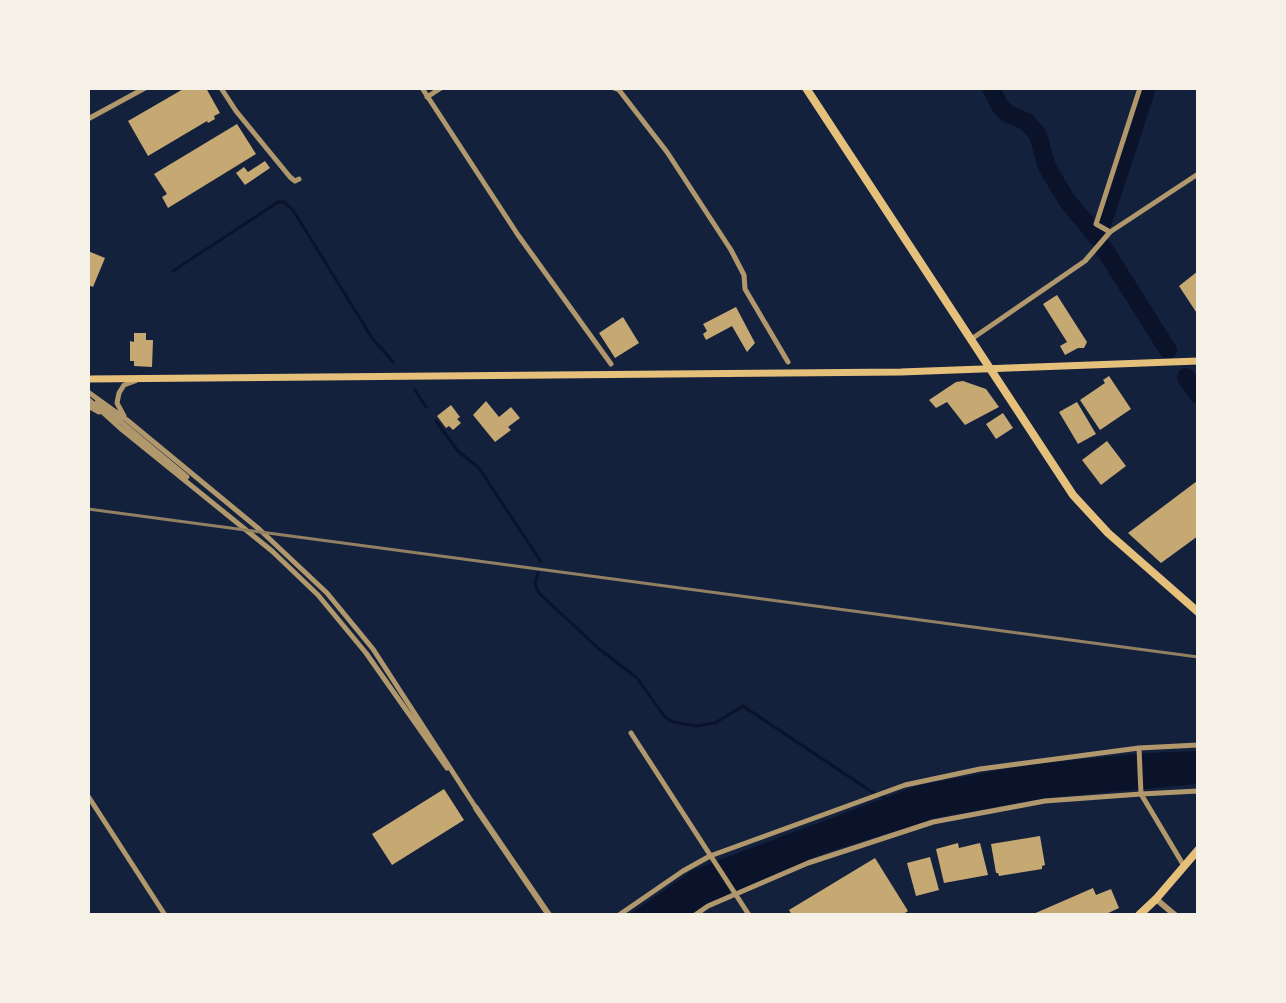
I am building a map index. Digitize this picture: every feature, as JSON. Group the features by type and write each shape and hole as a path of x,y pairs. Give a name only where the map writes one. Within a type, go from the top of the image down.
{"main road":[{"path":"806,88 969,341 1083,507 1198,612"},
{"path":"88,379 901,372 1198,361"},
{"path":"1139,915 1198,850"}],"street":[{"path":"88,119 145,88"},
{"path":"221,88 290,177 295,181 299,179"},
{"path":"422,88 518,235 611,364"},
{"path":"427,97 441,88"},
{"path":"614,88 619,90 667,152 731,250 744,275 745,289 788,362"},
{"path":"1110,232 1096,224 1140,88"},
{"path":"969,341 1085,261 1110,232 1198,174"},
{"path":"104,379 88,389 89,395 107,417"},
{"path":"123,424 117,403 119,393 124,385 139,379"},
{"path":"89,395 272,551 340,620 476,808"},
{"path":"88,406 123,424 259,529 327,593 373,649 549,915"},
{"path":"631,733 749,915"},
{"path":"619,915 710,856 905,785 980,769 1139,748 1198,745"},
{"path":"1139,748 1141,794 1185,867"},
{"path":"695,915 708,906 808,863 933,822 1045,801 1198,791"},
{"path":"88,796 165,915"},
{"path":"1156,899 1175,915"}],"water":[{"path":"1198,751 1198,784 1046,798 940,817 825,853 708,903 691,915 629,915 693,870 919,785 1033,764"}],"building":[{"path":"185,88 206,88 220,113 214,116 215,119 148,156 128,121"},
{"path":"237,124 256,154 168,208 162,197 167,194 154,174"},
{"path":"265,161 270,168 245,185 236,173 244,167 248,172"},
{"path":"88,251 105,258 93,287 88,285"},
{"path":"1198,271 1198,315 1179,286"},
{"path":"1057,295 1087,342 1084,348 1065,355 1060,346 1067,342 1043,304"},
{"path":"736,307 755,343 747,352 732,326 706,340 703,334 707,331 703,324"},
{"path":"623,317 639,343 615,358 599,333"},
{"path":"134,333 146,333 146,340 153,340 152,367 134,366 134,361 130,361 130,341 134,342"},
{"path":"1109,376 1131,409 1100,430 1080,400 1105,383 1103,380"},
{"path":"963,381 986,389 999,407 965,425 947,402 936,408 929,400 956,382"},
{"path":"486,401 499,417 511,407 520,418 508,427 511,430 495,442 473,415"},
{"path":"1077,402 1096,434 1078,444 1059,412"},
{"path":"451,405 461,423 453,430 449,426 446,428 437,416"},
{"path":"1003,413 1013,428 996,439 986,424"},
{"path":"1107,441 1126,466 1101,485 1082,460"},
{"path":"1197,481 1198,536 1161,563 1128,533"},
{"path":"444,789 464,820 392,865 372,834"},
{"path":"1040,836 1045,865 1042,869 999,876 996,873 991,844"},
{"path":"958,843 959,848 980,843 988,875 944,883 936,849"},
{"path":"930,857 939,890 916,896 907,863"},
{"path":"875,858 908,911 902,915 792,915 789,910"},
{"path":"1093,888 1096,895 1111,889 1119,908 1104,915 1031,915"}],"waterway":[{"path":"991,88 1006,113 1027,122 1038,135 1047,167 1066,199 1097,237"},
{"path":"1103,222 1147,88"},
{"path":"173,271 278,202 284,202 293,210 372,338 393,362"},
{"path":"1103,247 1168,350"},
{"path":"1186,377 1198,395"},
{"path":"415,390 426,407"},
{"path":"436,421 458,451 479,468 541,562"},
{"path":"538,573 535,584 539,593 598,648 637,678 665,717 673,722 697,726 715,723 743,706 885,798"}],"railway":[{"path":"88,509 1198,657"}]}
